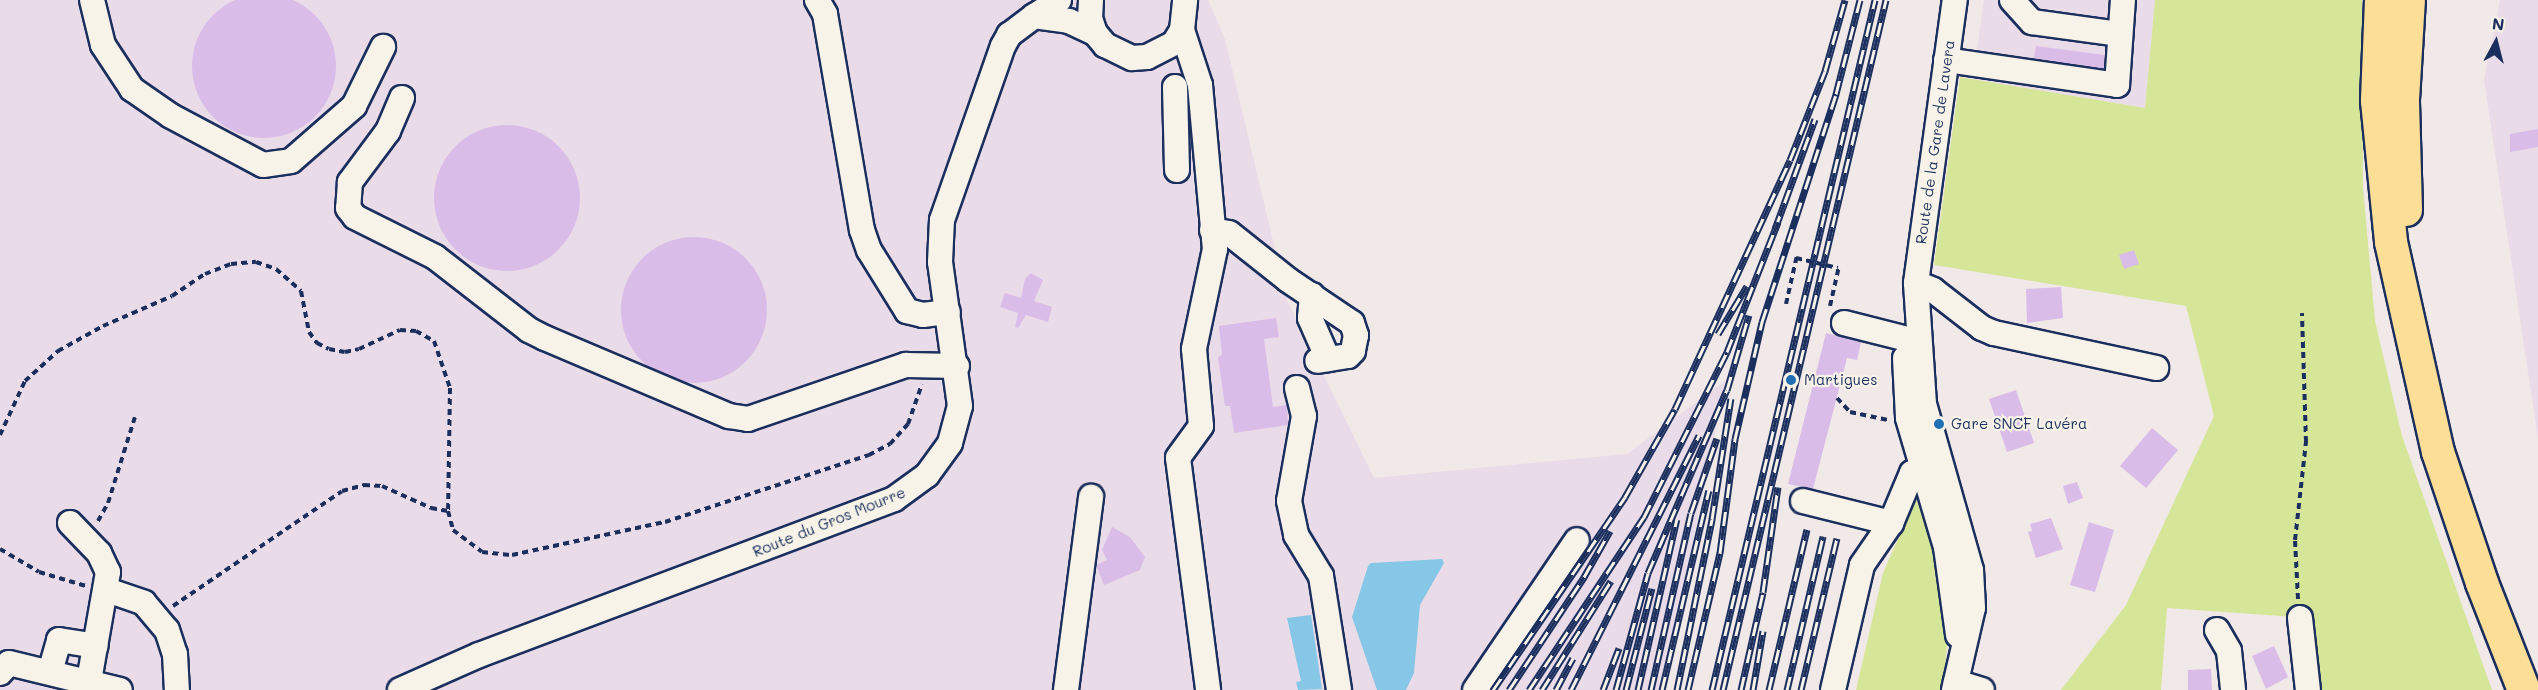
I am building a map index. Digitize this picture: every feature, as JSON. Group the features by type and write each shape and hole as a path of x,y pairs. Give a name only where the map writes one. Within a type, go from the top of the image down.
{"main road":[{"path":"2381,0 2378,90 2380,156 2391,242 2439,452 2482,583 2524,690"},
{"path":"2409,0 2403,100 2410,330"}],"street":[{"path":"92,0 103,45 115,69 132,89 171,116 263,165 291,161 354,106 383,47"},
{"path":"817,0 825,14 862,230 869,250 907,311 923,315 948,312"},
{"name":"Route du Gros Mourre","path":"400,690 479,655 911,490 939,460 956,426 960,406 957,366 939,241 948,198 1009,35 1059,0"},
{"path":"1091,0 1090,18 1095,33"},
{"path":"1185,0 1182,30 1200,85 1215,249 1194,349 1201,426 1178,458 1208,690"},
{"name":"Route de la Gare de Lavera","path":"1955,0 1916,283 1912,340 1924,404 1930,462 1968,551 1973,589 1970,625 1955,686"},
{"path":"2012,0 2032,22 2120,34"},
{"path":"1946,60 2117,85 2123,0"},
{"path":"1034,16 1061,19 1095,33 1118,54 1148,57 1174,43 1182,30"},
{"path":"1148,57 1166,72 1175,87 1177,170"},
{"path":"1175,87 1200,85"},
{"path":"402,98 388,130 350,182 348,208 355,217 435,257 529,330 729,416 748,419 879,372 924,365 957,366"},
{"path":"1212,230 1229,233 1352,323 1356,335 1353,351 1348,356 1323,360 1310,318 1312,295"},
{"path":"1916,283 1933,290 1982,328 1994,333 2156,368"},
{"path":"1836,318 1912,340"},
{"path":"1297,388 1304,416 1289,501 1296,535 1321,576 1339,690"},
{"path":"1833,690 1862,565 1891,523 1908,478 1930,462"},
{"path":"1066,690 1091,496"},
{"path":"1803,501 1891,523"},
{"path":"78,531 105,562 107,590 89,681"},
{"path":"1475,690 1577,540"},
{"path":"107,590 144,603 167,630 175,654 177,690"},
{"path":"2300,618 2308,690"},
{"path":"2217,630 2229,651 2233,690"},
{"path":"50,672 59,640 96,646"},
{"path":"0,673 9,663 120,690"},
{"path":"1955,686 1982,690"}],"path":[{"path":"1786,304 1797,256 1839,267 1836,318"},
{"path":"0,435 24,381 58,351 103,326 172,296 205,274 231,264 256,262 276,269 301,291 309,332 317,343 328,349 345,352 359,349 400,330 416,331 434,341 450,388 448,511 453,530 464,542 482,552 512,555 665,522 838,466 890,444 916,406 924,365"},
{"path":"2300,618 2294,563 2306,442 2302,313"},
{"path":"1837,398 1850,412 1894,421"},
{"path":"78,531 108,503 135,417"},
{"path":"154,615 205,587 321,502 342,491 364,485 382,486 431,508 448,511"},
{"path":"0,549 13,559 61,581 107,590"}],"shaded area":[{"path":"0,0 1208,0 1225,39 1287,300 1374,478 1627,454 1726,380 1662,690 0,690"},
{"path":"1984,0 2155,0 2145,108 1973,79"},
{"path":"2500,0 2538,0 2538,438 2484,80"}],"green space":[{"path":"2155,0 2362,0 2363,187 2375,321 2402,436 2492,690 2317,690 2311,618 2167,608 2161,690 2061,690 2126,605 2214,416 2186,306 1934,265 1960,77 2145,108"},
{"path":"1919,491 1933,529 1948,635 1943,690 1856,690 1883,573"}],"water":[{"path":"1442,559 1444,563 1420,605 1414,673 1406,690 1377,690 1352,617 1368,566 1371,563"},
{"path":"1311,615 1322,689 1298,690 1296,682 1301,681 1287,618"}],"building":[{"path":"264,-6 292,0 315,15 330,38 336,66 330,94 315,117 292,132 264,138 236,132 213,117 198,94 192,66 198,38 213,15 236,0"},
{"path":"2036,46 2105,55 2104,69 2034,58"},
{"path":"507,125 535,131 558,147 574,170 580,198 574,226 558,249 535,265 507,271 479,265 456,249 440,226 434,198 440,170 456,147 479,131"},
{"path":"2538,129 2538,147 2510,152 2510,134"},
{"path":"694,237 722,243 745,259 761,282 767,310 761,338 745,361 722,377 694,383 666,377 643,361 627,338 621,310 627,282 643,259 666,243"},
{"path":"2134,250 2139,264 2124,269 2119,255"},
{"path":"1031,273 1043,280 1034,301 1052,307 1048,322 1026,315 1018,328 1015,327 1018,313 1000,307 1005,293 1021,298 1025,279"},
{"path":"2061,287 2063,318 2027,323 2026,289"},
{"path":"1276,318 1279,337 1264,339 1273,407 1287,405 1288,425 1234,433 1230,406 1225,406 1218,357 1222,355 1219,326"},
{"path":"1826,333 1861,342 1857,360 1847,358 1813,489 1788,484"},
{"path":"2016,390 2034,443 2007,452 1989,399"},
{"path":"2152,428 2178,450 2146,488 2120,466"},
{"path":"2077,482 2083,498 2068,504 2063,486"},
{"path":"2051,518 2063,549 2036,558 2028,532 2032,531 2030,524"},
{"path":"2089,522 2114,530 2095,592 2070,585"},
{"path":"1112,527 1130,537 1145,557 1140,570 1104,585 1096,565 1107,560 1102,550"},
{"path":"2274,646 2288,677 2266,689 2252,656"},
{"path":"2211,669 2212,690 2188,690 2188,670"}],"railway":[{"path":"1493,690 1625,497 1675,409 1790,160 1825,71 1845,0"},
{"path":"1688,690 1720,553 1735,439 1762,322 1836,94 1860,0"},
{"path":"1712,690 1875,0"},
{"path":"1723,690 1886,0"},
{"path":"1775,229 1815,119"},
{"path":"1529,690 1644,517 1727,352 1778,222"},
{"path":"1718,334 1747,286"},
{"path":"1616,690 1648,573 1727,390 1749,315"},
{"path":"1677,690 1712,519 1731,398"},
{"path":"1571,690 1699,435"},
{"path":"1651,690 1691,513 1717,438"},
{"path":"1741,690 1763,592 1778,487"},
{"path":"1662,690 1709,490"},
{"path":"1638,690 1677,519"},
{"path":"1769,690 1807,529"},
{"path":"1509,690 1584,577 1610,531"},
{"path":"1787,690 1823,536"},
{"path":"1801,690 1837,538"},
{"path":"1542,690 1611,581"},
{"path":"1626,690 1652,588"},
{"path":"1753,690 1763,631"},
{"path":"1603,690 1619,648"},
{"path":"1556,690 1573,658"}],"place":[{"name":"Martigues","path":"1791,380"},
{"name":"Gare SNCF Lavéra","path":"1939,424"}]}
